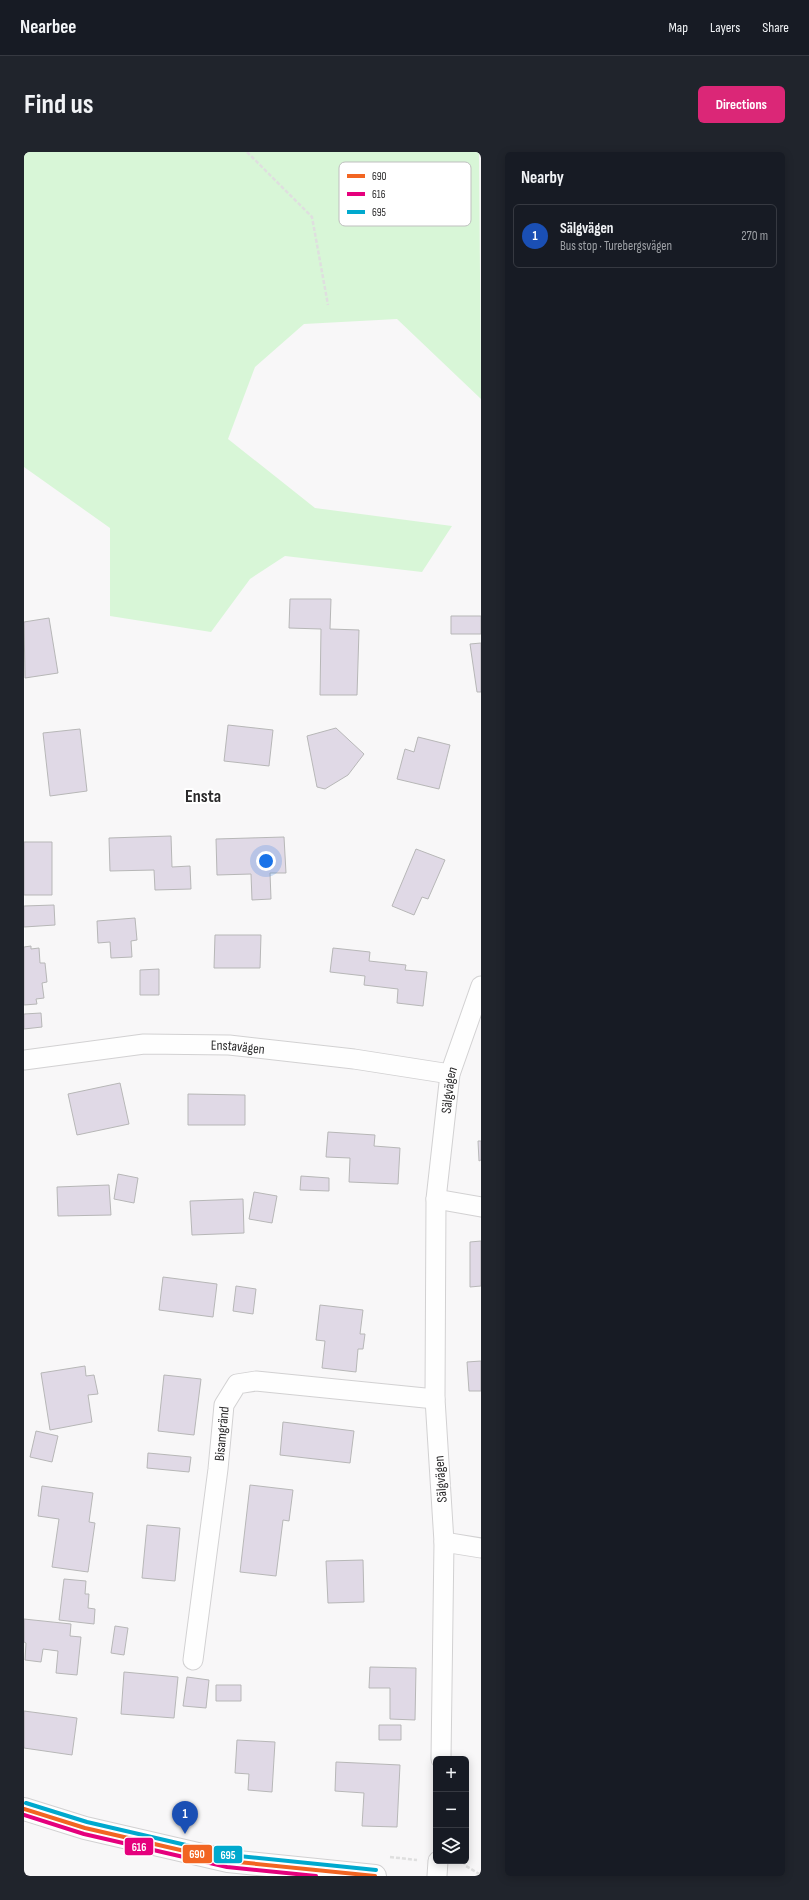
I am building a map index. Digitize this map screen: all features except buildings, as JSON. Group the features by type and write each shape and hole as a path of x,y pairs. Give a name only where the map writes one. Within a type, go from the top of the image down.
{"street":[{"name":"Sälgvägen","path":"441,1756 444,1542 435,1398 436,1199 450,1074 481,986"},
{"name":"Enstavägen","path":"24,1060 144,1044 229,1045 354,1059 450,1074"},
{"path":"436,1199 481,1207"},
{"name":"Bisamgränd","path":"193,1660 212,1515 224,1405 237,1384 256,1381 435,1398"},
{"path":"444,1542 481,1548"},
{"path":"24,1809 85,1828 228,1861 375,1876"},
{"path":"429,1861 437,1876"}],"path":[{"path":"247,152 312,217 328,305"},
{"path":"389,1857 429,1861"},
{"path":"465,1864 476,1875 481,1874"}],"green space":[{"path":"24,152 479,152 481,399 397,319 304,324 255,367 228,439 315,508 452,526 422,572 285,556 250,579 211,632 110,616 110,528 24,467"}],"transit line":[{"name":"695","path":"26,1803 87,1822 229,1855 376,1870"},
{"name":"690","path":"24,1809 85,1828 228,1861 375,1876"},
{"name":"616","path":"24,1815 84,1834 227,1867 316,1876"}],"place":[{"name":"Sälgvägen","path":"185,1834"}],"district":[{"name":"Ensta","path":"203,796"}]}
